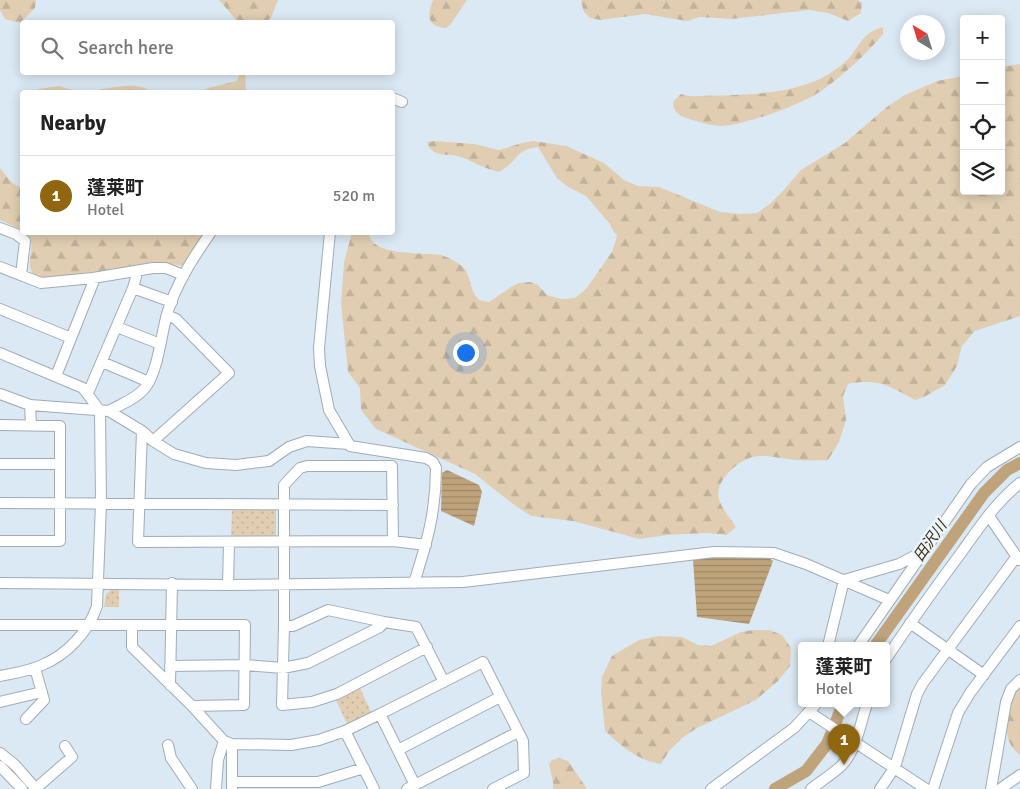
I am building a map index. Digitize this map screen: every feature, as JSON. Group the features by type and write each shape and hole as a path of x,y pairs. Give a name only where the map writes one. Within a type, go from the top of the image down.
{"street":[{"path":"0,228 16,234 25,241 21,275"},
{"path":"0,394 30,405 105,411 135,397 144,389 152,377 172,302 183,275 209,235"},
{"path":"330,235 319,348 320,366 329,410 349,444"},
{"path":"0,266 41,282 93,278 153,268 166,268 183,275"},
{"path":"88,393 133,288 136,277 135,272"},
{"path":"56,376 93,278"},
{"path":"133,288 172,302"},
{"path":"0,309 71,338"},
{"path":"154,441 229,373 176,319 167,315"},
{"path":"117,326 160,344"},
{"path":"0,353 83,388 105,411 142,431 174,454 206,463 236,465 269,461 296,443 307,441 349,444 368,449 426,458 433,462 436,468 434,511 414,583"},
{"path":"102,362 149,382"},
{"path":"30,405 31,425"},
{"path":"0,676 35,668 54,660 73,645 94,616 97,606 105,411"},
{"path":"0,425 60,426 60,541 0,541"},
{"path":"142,431 138,542 393,541 426,545"},
{"path":"861,642 982,472 992,463 1020,447"},
{"path":"0,464 59,464"},
{"path":"393,541 392,466 307,466 300,468 284,484 282,705 312,702 352,687 427,647"},
{"path":"890,653 988,516 1004,497 1020,483"},
{"path":"0,502 393,505"},
{"path":"880,789 894,767 917,694 936,664 1018,558 988,516"},
{"path":"228,585 229,543"},
{"path":"0,583 172,583 228,585 463,582 734,551 774,553 889,600"},
{"path":"844,580 899,564 924,551"},
{"path":"829,642 844,580"},
{"path":"170,685 172,583"},
{"path":"284,626 293,626 328,610 416,627 444,682"},
{"path":"170,666 245,665 283,668 308,664 380,627 384,622"},
{"path":"910,623 984,675"},
{"path":"0,625 245,625 244,705 192,706"},
{"path":"132,626 132,647 228,742 232,786 318,782 364,768"},
{"path":"933,789 958,713 970,693 1020,626"},
{"path":"228,742 291,745 319,740 345,731 483,662 523,741 524,773 512,785 493,789"},
{"path":"26,719 44,700 35,668"},
{"path":"991,789 1006,702 1011,689 1020,680"},
{"path":"0,702 42,692"},
{"path":"398,750 500,698"},
{"path":"810,789 842,765 855,743 866,707"},
{"path":"711,789 794,728 812,708 855,743 926,789"},
{"path":"380,714 398,750 411,787 518,732"},
{"path":"345,731 374,789"},
{"path":"216,789 218,760 228,742"},
{"path":"168,745 171,758 192,789"},
{"path":"0,753 15,765 35,789 72,757 65,746"},
{"path":"0,766 22,789"},
{"path":"1000,789 1020,775"}],"green space":[{"path":"0,0 36,0 35,8 23,20 20,20 20,23 5,19 0,10"},
{"path":"219,0 278,0 268,20 236,20"},
{"path":"433,0 467,0 450,25 445,28 431,22 429,15"},
{"path":"582,0 858,0 862,3 861,13 848,21 828,13 809,10 731,19 700,17 687,21 645,14 601,20 590,18 584,12"},
{"path":"883,27 883,34 847,70 815,95 790,107 747,121 723,126 689,119 679,114 673,106 673,102 681,94 689,96 742,95 780,91 814,82 843,64 867,35"},
{"path":"1020,64 1020,316 975,331 962,346 957,366 945,385 924,397 915,400 883,384 858,382 848,384 843,396 846,420 839,442 828,460 800,460 760,456 752,457 737,465 722,481 718,495 722,507 736,527 727,535 707,533 667,535 640,539 573,521 531,516 475,474 376,429 361,410 360,388 348,372 341,303 344,262 351,235 370,235 372,241 388,250 441,255 450,259 465,269 473,292 479,300 489,302 519,283 530,282 538,285 547,295 561,299 575,298 586,289 612,252 617,236 609,223 586,196 568,187 557,178 538,147 524,151 499,172 457,156 434,152 430,149 427,142 474,144 499,150 533,141 566,146 604,163 624,180 638,186 659,187 720,212 757,213 771,203 801,170 845,143 888,106 905,95 937,81 960,77 960,195 1005,195 1005,66"},
{"path":"239,75 245,75 246,90 204,90 208,88 237,81"},
{"path":"59,86 73,90 37,90"},
{"path":"120,86 149,90 94,90"},
{"path":"0,168 11,182 20,188 20,229 0,220"},
{"path":"28,235 202,235 184,266 163,263 46,278 35,276 31,270 30,237"},
{"path":"232,508 276,509 276,538 231,537"},
{"path":"111,590 119,590 119,607 104,607 106,594"},
{"path":"769,630 782,635 791,648 790,666 778,681 756,700 697,728 682,738 669,751 661,764 638,756 605,731 601,692 602,677 612,656 639,640 659,636 682,637 698,645 711,646 741,632"},
{"path":"359,686 372,714 348,726 335,698"},
{"path":"1020,687 1020,755 1013,749 1009,741 1007,725 1015,690"},
{"path":"560,758 568,761 587,789 553,789 549,764 552,760"}],"shaded area":[{"path":"447,470 479,485 482,492 474,526 441,511 442,473"},
{"path":"740,554 769,558 773,561 749,624 697,617 693,560"}],"waterway":[{"name":"田沢川","path":"878,642 984,493 1007,470 1020,463"},
{"name":"田沢川","path":"775,789 806,771 827,744 842,707"}],"place":[{"name":"蓬莱町","path":"844,765"}]}
